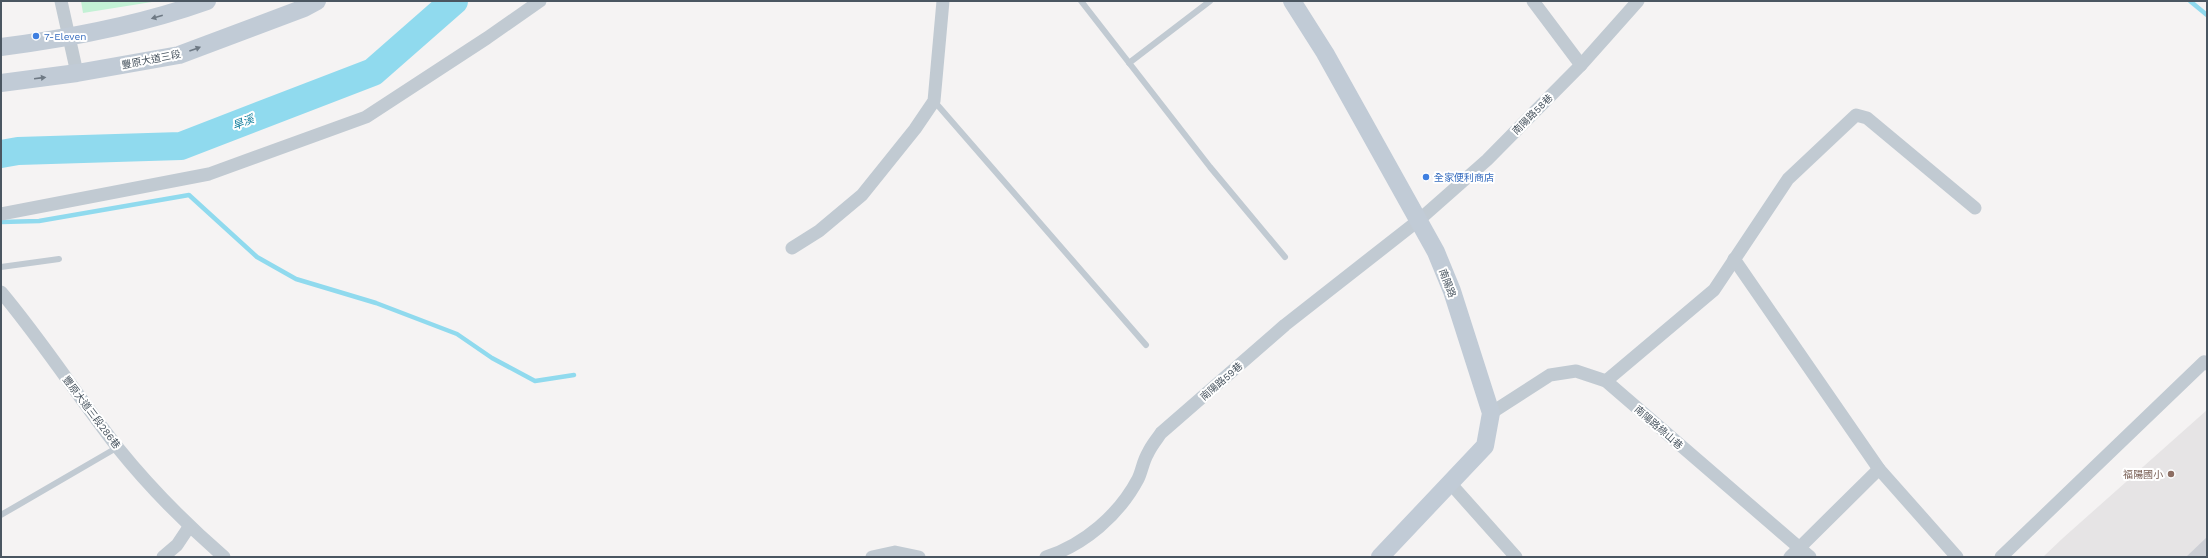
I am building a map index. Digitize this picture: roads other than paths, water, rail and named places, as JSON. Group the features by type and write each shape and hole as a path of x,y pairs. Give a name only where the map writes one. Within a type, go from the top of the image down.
{"street":[{"path":"62,1 68,38 77,73"},
{"path":"1,47 68,38 143,20 207,1"},
{"name":"豐原大道三段","path":"1,82 77,73 179,55 304,8 317,1"},
{"path":"1,214 208,174 366,117 487,38 540,1"},
{"path":"792,248 819,231 862,195 915,129 934,101 943,1"},
{"name":"南陽路","path":"1292,1 1325,53 1436,252 1452,291 1491,413 1485,446 1380,557"},
{"path":"1533,1 1581,65"},
{"name":"南陽路58巷","path":"1419,220 1487,160 1581,65 1638,1"},
{"path":"1606,381 1714,290 1788,179 1856,115 1867,118 1975,208"},
{"name":"南陽路59巷","path":"1046,557 1081,542 1103,523 1122,502 1138,479 1148,453 1161,433 1285,325 1419,220"},
{"path":"1734,259 1879,469 1957,557"},
{"name":"豐原大道三段286巷","path":"1,292 26,322 118,447 189,527 224,557"},
{"path":"2001,557 2204,362 2207,364"},
{"name":"南陽路綠山巷","path":"1491,413 1550,375 1576,371 1606,381 1795,552 1810,557"},
{"path":"1795,552 1879,469"},
{"path":"1450,483 1516,557"},
{"path":"162,557 177,545 189,527"},
{"path":"872,557 895,552 919,557"}],"lane":[{"path":"1081,1 1210,166 1285,257"},
{"path":"1130,63 1210,1"},
{"path":"934,101 1146,345"},
{"path":"1,267 58,259"},
{"path":"1,515 118,447"}],"waterway":[{"name":"旱溪","path":"1,154 18,151 181,146 373,72 454,1"},
{"path":"2190,1 2207,15"},
{"path":"1,222 39,221 189,195 257,257 296,279 376,303 457,334 492,358 535,381 574,375"}],"place":[{"name":"7-Eleven","path":"36,36"},
{"name":"全家便利商店","path":"1426,177"},
{"name":"福陽國小","path":"2171,474"}]}
